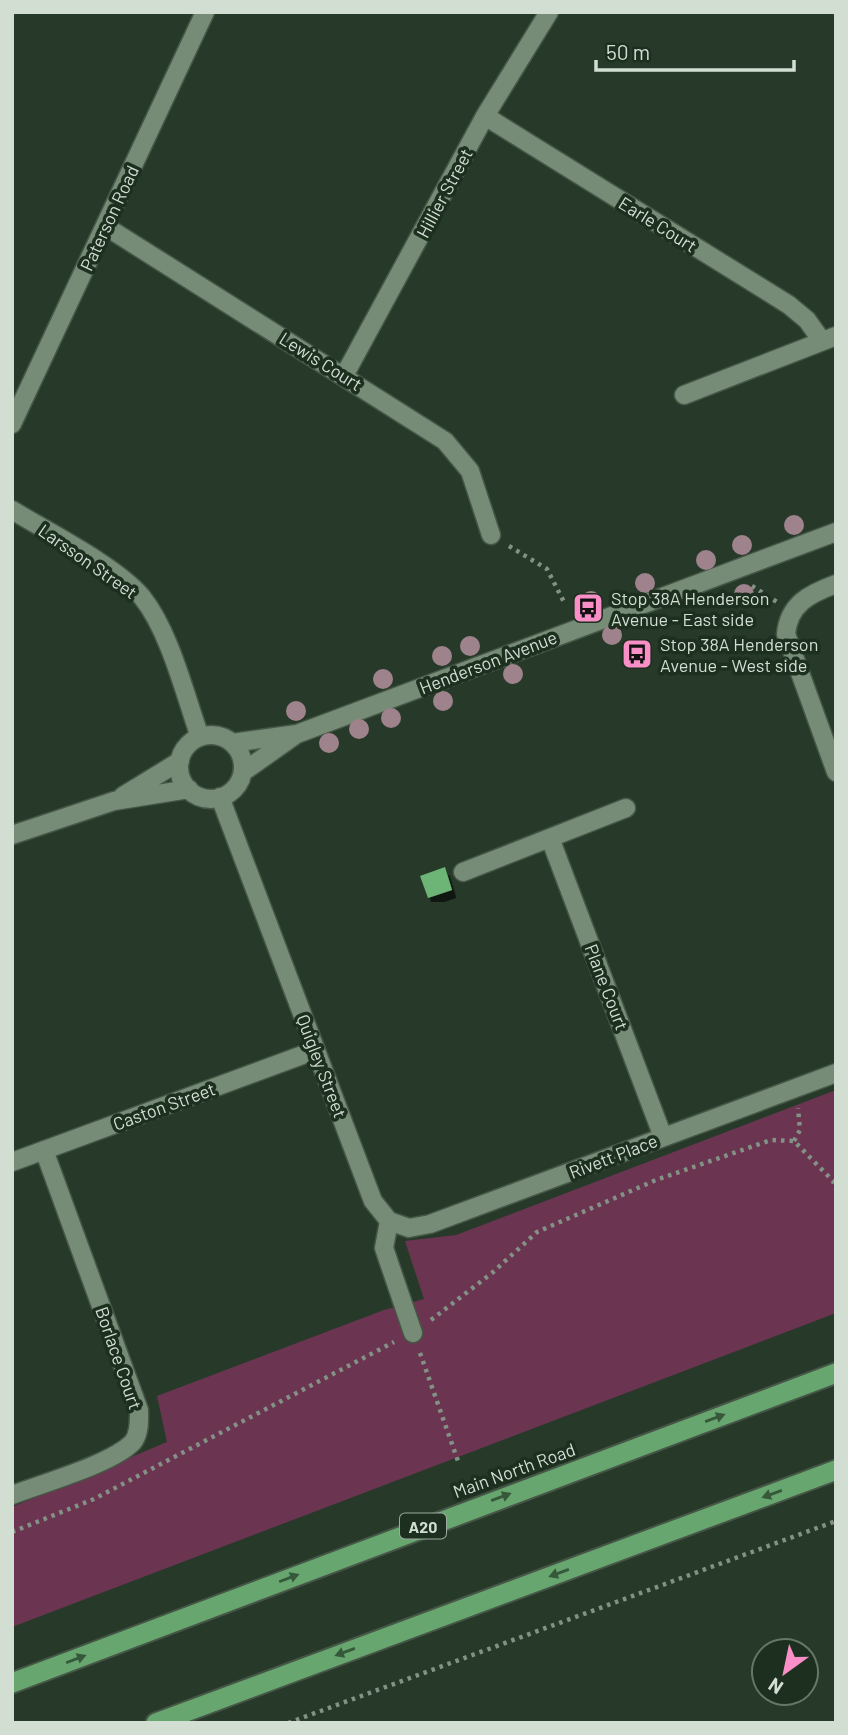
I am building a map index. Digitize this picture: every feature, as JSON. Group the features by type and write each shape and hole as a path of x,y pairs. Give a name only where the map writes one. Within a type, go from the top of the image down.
{"highway":[{"name":"Main North Road","path":"12,1683 836,1373"},
{"path":"156,1723 836,1470"}],"street":[{"name":"Paterson Road","path":"12,424 205,12"},
{"name":"Hillier Street","path":"344,376 485,116 549,12"},
{"name":"Earle Court","path":"485,116 789,306 829,339 684,395"},
{"name":"Lewis Court","path":"105,226 434,432 461,457 470,471 491,535"},
{"name":"Larsson Street","path":"12,510 104,567 140,595 163,638 200,737"},
{"name":"Henderson Avenue","path":"232,743 297,734 836,532"},
{"path":"836,584 800,600 788,621 786,634 836,772"},
{"name":"Henderson Avenue","path":"243,772 297,734"},
{"path":"218,735 232,743 241,754 243,772 238,784 220,797 206,798 189,789 180,773 180,761 185,747 200,737 218,735"},
{"path":"114,801 180,761"},
{"path":"12,835 114,801 189,789"},
{"name":"Quigley Street","path":"220,797 373,1201 389,1221"},
{"path":"463,872 626,808"},
{"name":"Plane Court","path":"550,838 663,1137"},
{"name":"Caston Street","path":"12,1161 316,1050"},
{"name":"Rivett Place","path":"389,1221 409,1228 430,1224 836,1073"},
{"name":"Borlace Court","path":"12,1495 114,1456 133,1441 139,1422 139,1410 44,1150"},
{"path":"389,1221 384,1248 413,1333"}],"path":[{"path":"491,535 547,569 565,604"},
{"path":"748,583 781,605"},
{"path":"794,1141 800,1130 797,1101"},
{"path":"413,1333 459,1464"},
{"path":"288,1723 836,1521"}],"shaded area":[{"path":"836,1090 836,1313 12,1627 12,1507 167,1442 157,1396 384,1310 424,1299 405,1241 456,1235"}],"building":[{"path":"445,867 452,890 428,898 420,876"}],"place":[{"name":"Stop 38A Henderson Avenue - East side","path":"588,608"},
{"name":"Stop 38A Henderson Avenue - West side","path":"637,654"}]}
